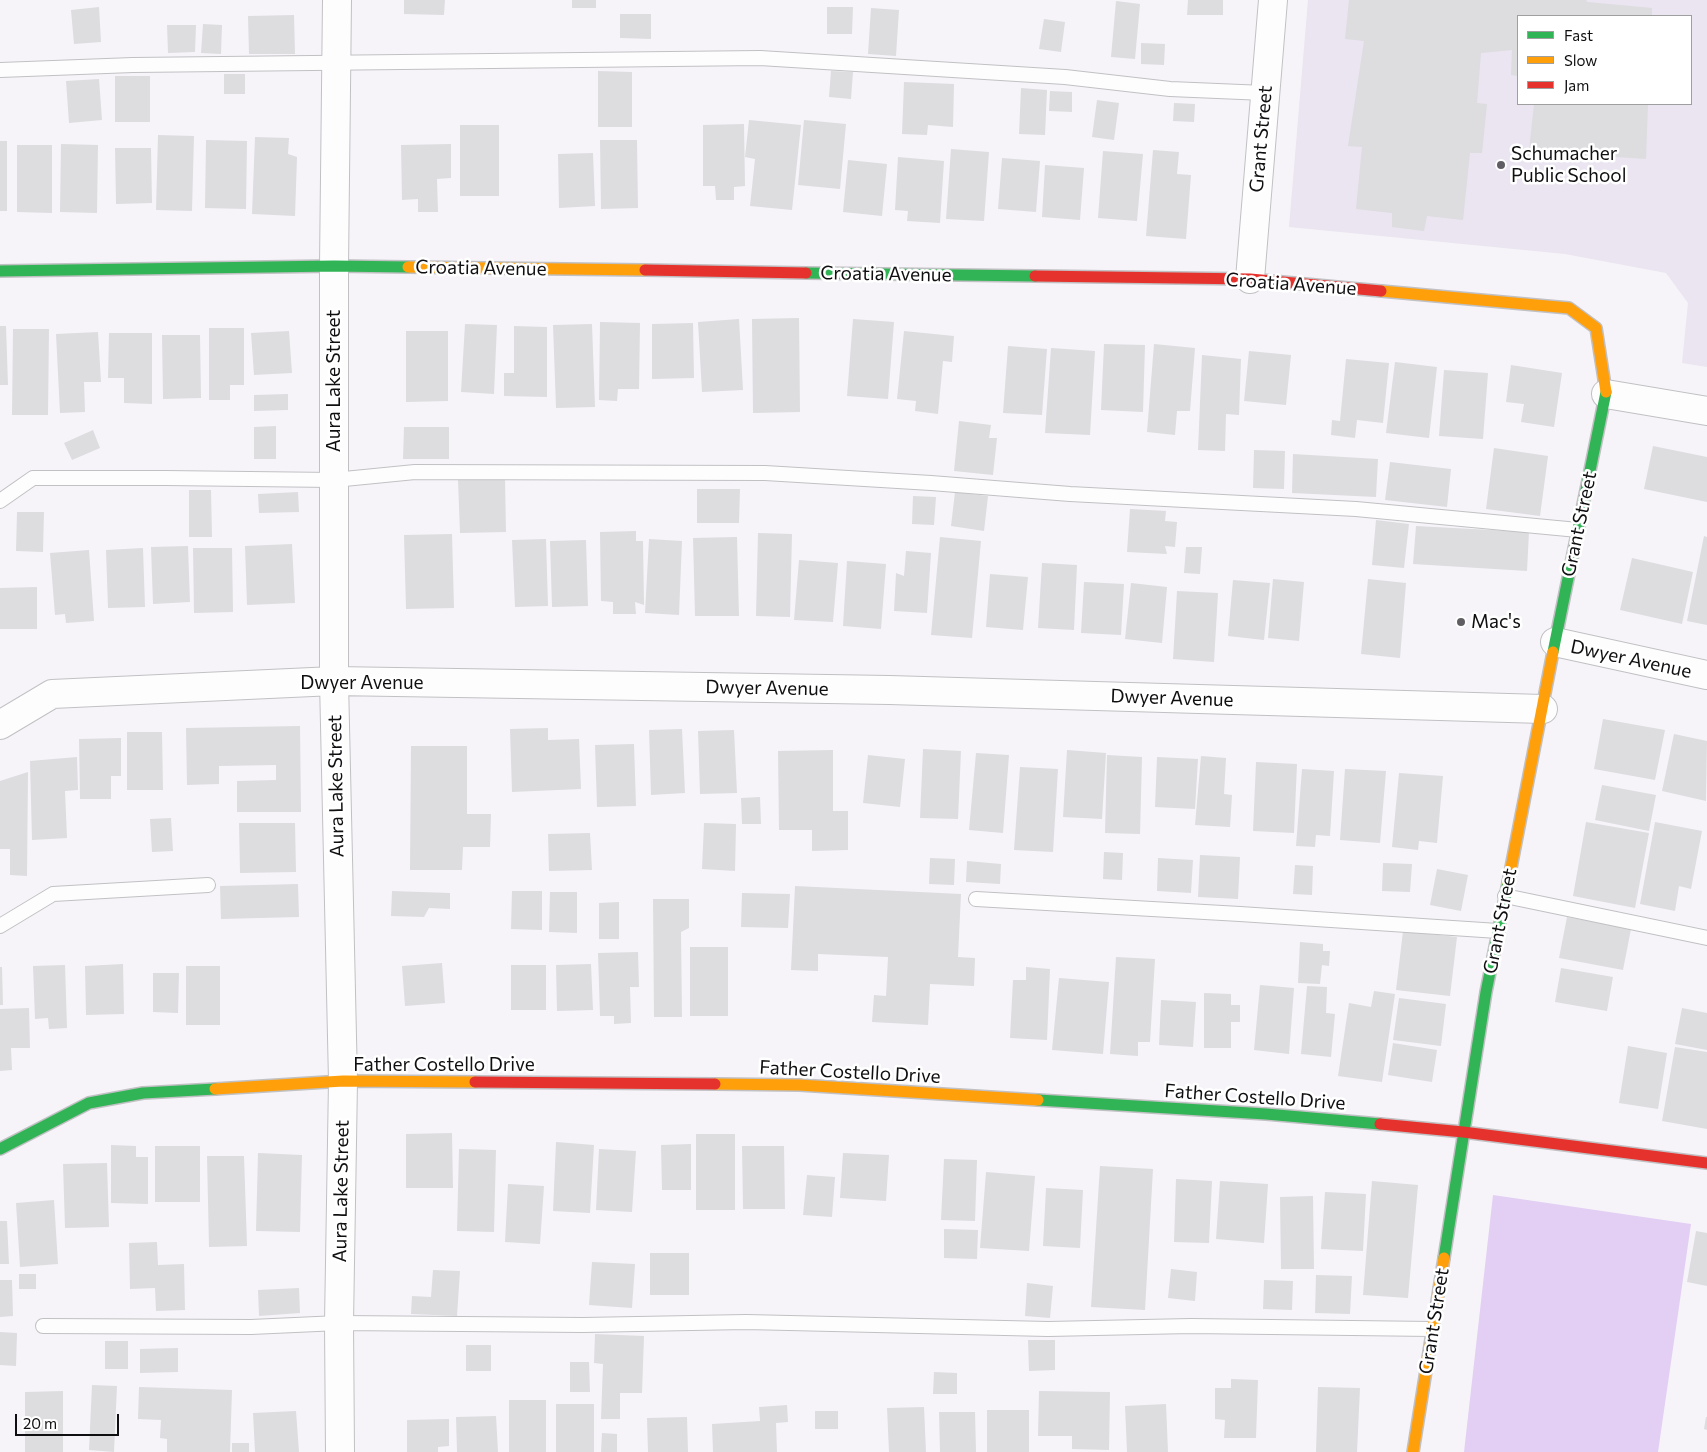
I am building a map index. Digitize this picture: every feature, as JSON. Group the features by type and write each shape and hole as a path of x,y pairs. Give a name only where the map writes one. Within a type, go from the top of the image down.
{"street":[{"name":"Aura Lake Street","path":"337,0 334,266 334,681 343,1082 339,1323 340,1452"},
{"name":"Grant Street","path":"1250,279 1273,0"},
{"name":"Croatia Avenue","path":"0,271 334,266 1250,279 1569,308 1596,328 1606,394"},
{"name":"Grant Street","path":"1413,1452 1486,992 1606,394"},
{"path":"1606,394 1707,411"},
{"name":"Dwyer Avenue","path":"1555,642 1707,675"},
{"name":"Dwyer Avenue","path":"0,725 52,694 334,681 879,690 1543,710"},
{"name":"Father Costello Drive","path":"0,1149 89,1103 134,1094 343,1082 799,1085 1266,1114 1463,1132 1707,1163"}],"lane":[{"path":"0,70 133,65 760,58 1065,78 1170,89 1265,92"},
{"path":"0,501 33,478 334,480 415,472 765,473 931,482 1110,496 1356,509 1578,530"},
{"path":"0,926 53,894 208,885"},
{"path":"1505,896 1707,938"},
{"path":"976,899 1230,913 1498,932"},
{"path":"43,1326 251,1327 339,1323 583,1325 746,1322 1048,1329 1191,1326 1432,1329"}],"shaded area":[{"name":"Schumacher Public School","path":"1308,0 1707,0 1707,367 1682,363 1688,303 1666,273 1565,254 1289,227"},
{"path":"1493,1195 1691,1224 1658,1452 1464,1452"}],"building":[{"path":"404,0 445,0 444,15 404,14"},
{"path":"572,0 596,0 596,8 572,8"},
{"path":"1188,0 1223,0 1223,15 1187,15"},
{"name":"Schumacher Public School","path":"1349,0 1586,0 1587,2 1652,8 1652,15 1517,15 1517,76 1511,75 1512,50 1481,53 1477,103 1487,104 1482,153 1470,153 1463,220 1427,216 1424,231 1392,227 1392,213 1356,209 1362,147 1348,146 1364,41 1345,39"},
{"path":"1116,1 1140,4 1135,59 1111,57"},
{"path":"99,7 101,42 74,44 71,10"},
{"path":"827,7 853,7 852,34 827,34"},
{"path":"871,8 899,10 896,56 868,54"},
{"path":"620,14 651,14 651,39 620,38"},
{"path":"294,15 295,54 249,54 248,16"},
{"path":"1044,19 1065,22 1061,52 1039,49"},
{"path":"203,24 222,25 221,54 201,53"},
{"path":"167,25 196,25 195,52 168,53"},
{"path":"1141,43 1165,44 1164,65 1141,64"},
{"path":"598,71 632,72 632,127 598,127"},
{"path":"831,71 853,72 851,99 829,97"},
{"path":"224,74 245,74 245,94 224,94"},
{"path":"115,76 150,76 150,122 115,122"},
{"path":"99,79 102,120 69,123 66,81"},
{"path":"904,82 954,84 953,127 928,125 927,135 902,134"},
{"path":"1021,88 1047,90 1045,135 1019,134"},
{"path":"1050,91 1072,92 1072,112 1049,111"},
{"path":"1097,100 1119,103 1114,140 1092,137"},
{"path":"1174,103 1195,104 1194,122 1173,121"},
{"name":"Schumacher Public School","path":"1534,105 1648,105 1646,159 1529,151"},
{"path":"749,120 801,125 792,210 750,206 755,159 745,157"},
{"path":"804,120 846,124 840,189 798,185"},
{"path":"744,124 745,186 734,187 734,200 716,200 715,186 703,186 703,125"},
{"path":"460,125 499,125 499,196 460,196"},
{"path":"158,135 194,136 192,211 156,210"},
{"path":"255,137 289,138 288,154 297,157 295,216 252,214"},
{"path":"206,140 247,141 246,209 205,208"},
{"path":"600,140 637,140 638,208 601,209"},
{"path":"0,141 7,141 7,211 0,211"},
{"path":"61,144 98,145 97,213 60,212"},
{"path":"451,144 451,178 437,179 438,212 418,212 418,199 402,200 401,145"},
{"path":"17,145 52,145 52,213 17,212"},
{"path":"115,148 151,148 152,203 116,204"},
{"path":"951,149 989,152 984,221 946,219"},
{"path":"1153,150 1179,152 1177,174 1191,175 1186,239 1146,236"},
{"path":"1103,151 1143,154 1137,221 1098,218"},
{"path":"593,153 595,206 559,208 558,154"},
{"path":"898,157 944,161 940,223 907,221 908,211 895,210"},
{"path":"1002,158 1040,161 1036,212 998,209"},
{"path":"848,160 887,164 882,216 843,212"},
{"path":"1045,165 1084,168 1080,220 1042,217"},
{"path":"799,318 800,412 753,413 752,319"},
{"path":"739,319 743,390 702,392 698,322"},
{"path":"853,319 894,322 888,399 847,396"},
{"path":"600,322 640,323 639,389 618,389 617,401 599,400"},
{"path":"693,323 694,378 652,379 652,324"},
{"path":"465,324 497,325 494,394 461,392"},
{"path":"592,324 595,407 556,408 553,325"},
{"path":"0,326 6,326 8,385 0,385"},
{"path":"514,326 547,327 547,397 504,396 504,373 514,373"},
{"path":"209,328 244,328 244,385 230,385 230,400 209,400"},
{"path":"13,329 49,329 48,415 12,415"},
{"path":"289,331 292,373 254,375 251,333"},
{"path":"406,331 448,331 448,401 406,402"},
{"path":"904,331 954,336 952,362 943,361 938,414 915,411 916,401 897,399"},
{"path":"98,332 101,382 84,382 85,412 60,413 56,334"},
{"path":"109,333 152,333 152,404 124,403 124,378 108,378"},
{"path":"162,335 200,335 201,398 163,399"},
{"path":"1104,344 1145,345 1143,412 1101,410"},
{"path":"1154,344 1195,348 1190,411 1177,411 1175,435 1147,432"},
{"path":"1008,346 1047,349 1042,415 1003,413"},
{"path":"1051,348 1095,351 1090,435 1045,433"},
{"path":"1249,351 1291,355 1286,405 1244,401"},
{"path":"1202,355 1241,359 1239,415 1226,414 1225,451 1198,450"},
{"path":"1346,359 1389,363 1383,423 1357,420 1355,438 1331,435 1332,420 1340,421"},
{"path":"1395,362 1437,367 1429,438 1386,433"},
{"path":"1511,365 1562,373 1554,427 1521,422 1524,404 1506,402"},
{"path":"1444,370 1488,373 1483,439 1439,436"},
{"path":"288,394 288,410 254,411 254,395"},
{"path":"959,421 991,425 989,438 997,438 993,475 954,471"},
{"path":"276,426 276,459 254,459 254,427"},
{"path":"404,427 449,427 449,459 403,459"},
{"path":"93,430 100,448 72,460 64,443"},
{"path":"1653,446 1707,457 1707,502 1644,489"},
{"path":"1494,448 1548,456 1540,516 1486,509"},
{"path":"1254,450 1285,451 1284,489 1253,488"},
{"path":"1293,454 1378,459 1376,497 1292,493"},
{"path":"1390,462 1451,469 1447,507 1385,500"},
{"path":"505,479 506,532 460,533 458,480"},
{"path":"697,489 740,489 739,523 697,523"},
{"path":"189,490 211,490 212,537 189,537"},
{"path":"298,492 299,512 259,513 258,494"},
{"path":"955,492 988,496 984,531 951,526"},
{"path":"913,496 936,497 934,525 912,524"},
{"path":"1130,509 1166,511 1165,521 1177,522 1175,547 1165,546 1167,554 1127,552"},
{"path":"17,512 44,512 43,552 16,551"},
{"path":"1376,520 1409,524 1404,568 1372,565"},
{"path":"1416,526 1529,532 1527,571 1413,564"},
{"path":"636,531 636,541 643,541 644,605 635,602 636,614 613,614 613,602 601,601 600,532"},
{"path":"758,533 792,534 790,617 756,616"},
{"path":"452,534 454,608 406,609 404,535"},
{"path":"1704,536 1707,537 1707,625 1687,621"},
{"path":"737,537 739,616 695,616 693,538"},
{"path":"940,537 981,541 972,638 931,635"},
{"path":"546,539 548,606 515,607 512,540"},
{"path":"649,539 682,541 679,615 645,613"},
{"path":"586,540 588,606 552,607 550,541"},
{"path":"292,544 295,603 247,605 245,546"},
{"path":"188,546 190,602 153,604 151,547"},
{"path":"1186,547 1202,547 1200,574 1184,573"},
{"path":"143,548 145,607 108,608 106,550"},
{"path":"193,548 232,548 233,612 194,613"},
{"path":"89,550 94,621 66,623 65,614 55,615 50,553"},
{"path":"906,551 931,553 927,613 894,611 896,573 904,576"},
{"path":"1632,558 1693,572 1682,624 1620,610"},
{"path":"799,560 838,563 833,622 794,620"},
{"path":"847,561 886,564 881,629 843,626"},
{"path":"1042,563 1077,565 1074,630 1038,628"},
{"path":"990,574 1028,577 1023,630 986,627"},
{"path":"1273,579 1304,582 1299,641 1268,638"},
{"path":"1368,579 1406,583 1400,658 1361,654"},
{"path":"1233,580 1270,583 1264,640 1228,636"},
{"path":"1084,582 1124,584 1121,635 1081,633"},
{"path":"1131,583 1167,587 1162,643 1125,639"},
{"path":"37,587 37,629 0,629 0,588"},
{"path":"1177,591 1218,593 1214,662 1173,659"},
{"path":"1603,719 1665,730 1655,780 1594,769"},
{"path":"300,726 301,812 237,812 237,781 276,780 276,765 219,766 219,784 187,785 186,728"},
{"path":"548,728 548,740 579,739 581,789 512,792 510,729"},
{"path":"682,729 685,793 651,795 649,730"},
{"path":"734,730 737,793 700,794 698,731"},
{"path":"127,732 162,732 163,790 127,790"},
{"path":"1674,734 1707,741 1706,801 1662,791"},
{"path":"121,738 121,776 111,776 111,799 80,799 79,739"},
{"path":"634,744 636,806 597,807 595,745"},
{"path":"411,746 467,746 467,814 491,814 490,847 463,847 462,870 410,870"},
{"path":"923,749 961,751 958,819 920,818"},
{"path":"833,750 833,811 848,811 848,850 812,851 812,830 779,830 778,751"},
{"path":"1067,750 1106,753 1102,819 1063,817"},
{"path":"976,753 1009,755 1003,833 969,830"},
{"path":"868,755 905,759 900,807 863,803"},
{"path":"1107,755 1142,757 1140,834 1105,833"},
{"path":"1201,756 1226,758 1224,794 1232,795 1230,827 1195,825"},
{"path":"77,757 78,790 65,791 67,838 32,840 30,761"},
{"path":"1157,757 1198,759 1195,809 1155,807"},
{"path":"1256,762 1297,764 1294,833 1253,831"},
{"path":"1020,767 1058,769 1053,852 1014,850"},
{"path":"1302,769 1334,771 1330,836 1316,835 1315,847 1296,846"},
{"path":"1345,769 1386,771 1380,843 1340,840"},
{"path":"28,772 27,876 10,875 10,849 0,849 0,781"},
{"path":"1399,773 1443,776 1437,843 1419,841 1418,850 1392,847"},
{"path":"1602,785 1656,795 1649,831 1595,820"},
{"path":"760,797 761,824 742,824 741,798"},
{"path":"171,818 173,851 152,852 150,819"},
{"path":"1586,822 1649,833 1635,908 1573,896"},
{"path":"1655,822 1702,831 1691,889 1679,886 1675,911 1640,904"},
{"path":"239,823 295,823 296,872 240,873"},
{"path":"704,823 736,824 735,871 702,869"},
{"path":"590,833 592,870 549,871 548,834"},
{"path":"1104,852 1123,853 1122,880 1103,879"},
{"path":"1200,855 1240,857 1238,899 1198,897"},
{"path":"930,858 955,859 954,885 929,884"},
{"path":"1158,858 1193,860 1191,893 1157,891"},
{"path":"967,861 1001,864 1000,884 966,882"},
{"path":"1383,863 1412,864 1410,892 1382,891"},
{"path":"1295,865 1313,866 1312,895 1293,894"},
{"path":"1437,869 1468,875 1461,911 1430,905"},
{"path":"298,884 299,917 221,919 220,886"},
{"path":"795,886 961,894 958,957 975,958 974,986 930,984 928,1025 872,1022 874,995 886,996 888,957 818,954 818,971 791,970"},
{"path":"392,891 450,893 450,909 429,908 424,917 391,916"},
{"path":"512,891 542,891 542,930 511,929"},
{"path":"550,892 577,892 577,933 549,932"},
{"path":"742,893 790,894 788,928 741,927"},
{"path":"653,899 689,899 689,928 681,932 682,1017 654,1017"},
{"path":"619,902 619,939 599,939 599,903"},
{"path":"1567,917 1631,929 1623,970 1559,958"},
{"path":"1403,931 1457,937 1450,996 1396,990"},
{"path":"1300,942 1323,944 1323,951 1330,951 1329,966 1322,965 1320,984 1298,983"},
{"path":"690,947 728,947 728,1016 690,1016"},
{"path":"638,952 639,987 630,987 631,1023 614,1024 614,1016 600,1016 598,953"},
{"path":"1116,957 1155,959 1150,1042 1138,1042 1138,1056 1110,1054"},
{"path":"442,963 445,1003 405,1006 402,966"},
{"path":"123,964 124,1014 86,1015 85,966"},
{"path":"591,964 593,1010 557,1011 556,965"},
{"path":"65,965 67,1028 49,1029 48,1018 35,1019 33,966"},
{"path":"511,965 546,965 546,1010 511,1010"},
{"path":"186,966 220,966 220,1025 186,1025"},
{"path":"0,967 2,967 3,1005 0,1005"},
{"path":"1026,967 1050,969 1047,1040 1010,1038 1013,980 1026,980"},
{"path":"1561,968 1613,977 1607,1011 1555,1002"},
{"path":"153,973 179,973 178,1013 153,1012"},
{"path":"1059,978 1109,982 1103,1054 1052,1050"},
{"path":"1260,985 1294,988 1289,1054 1254,1050"},
{"path":"1307,986 1327,987 1326,1013 1335,1014 1331,1057 1301,1054"},
{"path":"1374,991 1395,994 1382,1082 1338,1076 1349,1003 1371,1007"},
{"path":"1204,993 1231,994 1231,1005 1240,1005 1240,1022 1231,1022 1231,1048 1204,1048"},
{"path":"1399,998 1446,1004 1441,1046 1393,1040"},
{"path":"1161,1000 1196,1002 1193,1047 1159,1045"},
{"path":"29,1008 30,1048 11,1048 12,1070 0,1071 0,1009"},
{"path":"1682,1008 1707,1013 1707,1050 1675,1044"},
{"path":"1393,1043 1437,1050 1432,1082 1388,1075"},
{"path":"1628,1046 1667,1053 1658,1109 1619,1103"},
{"path":"1675,1047 1707,1052 1707,1129 1662,1121"},
{"path":"452,1133 453,1188 406,1188 406,1134"},
{"path":"696,1134 735,1134 735,1210 696,1210"},
{"path":"556,1142 594,1145 590,1213 553,1211"},
{"path":"691,1144 691,1190 662,1190 661,1145"},
{"path":"111,1145 136,1146 136,1157 148,1157 148,1204 111,1203"},
{"path":"155,1146 200,1146 200,1202 155,1202"},
{"path":"742,1146 784,1146 785,1209 743,1209"},
{"path":"459,1149 496,1150 494,1232 457,1231"},
{"path":"599,1149 636,1151 632,1212 596,1210"},
{"path":"258,1153 302,1155 300,1232 256,1231"},
{"path":"843,1153 889,1155 886,1201 840,1198"},
{"path":"207,1156 244,1156 247,1246 209,1247"},
{"path":"944,1159 977,1160 975,1221 941,1220"},
{"path":"107,1163 109,1227 65,1228 63,1164"},
{"path":"1100,1166 1153,1169 1145,1310 1091,1307"},
{"path":"986,1172 1035,1176 1029,1251 980,1248"},
{"path":"807,1175 835,1177 832,1217 803,1215"},
{"path":"1176,1179 1212,1181 1209,1243 1174,1242"},
{"path":"1220,1181 1268,1184 1264,1243 1216,1239"},
{"path":"1372,1181 1418,1185 1408,1298 1363,1295"},
{"path":"508,1184 544,1186 540,1244 505,1242"},
{"path":"1046,1188 1083,1190 1080,1248 1043,1246"},
{"path":"1325,1192 1366,1194 1363,1251 1321,1249"},
{"path":"1313,1196 1314,1269 1281,1269 1280,1197"},
{"path":"54,1200 58,1264 20,1267 16,1203"},
{"path":"0,1221 7,1221 9,1264 0,1264"},
{"path":"944,1229 978,1230 977,1259 944,1258"},
{"path":"1696,1231 1707,1233 1707,1286 1687,1282"},
{"path":"157,1242 158,1265 184,1264 185,1310 156,1311 155,1288 130,1289 129,1243"},
{"path":"650,1253 689,1253 689,1295 650,1295"},
{"path":"592,1262 635,1264 632,1308 589,1305"},
{"path":"1171,1269 1197,1272 1195,1301 1168,1298"},
{"path":"433,1270 460,1271 457,1316 411,1314 412,1296 431,1297"},
{"path":"19,1274 36,1274 36,1289 19,1289"},
{"path":"1316,1275 1352,1276 1350,1314 1315,1313"},
{"path":"0,1280 12,1280 13,1316 0,1317"},
{"path":"1264,1280 1293,1281 1292,1310 1263,1309"},
{"path":"1027,1283 1053,1286 1050,1318 1025,1316"},
{"path":"299,1288 300,1313 259,1316 258,1290"},
{"path":"0,1332 17,1333 16,1366 0,1365"},
{"path":"595,1334 644,1336 642,1393 620,1393 620,1419 601,1419 603,1364 594,1363"},
{"path":"1028,1340 1055,1340 1055,1370 1029,1371"},
{"path":"105,1341 128,1341 128,1369 105,1369"},
{"path":"466,1345 491,1345 491,1371 466,1371"},
{"path":"178,1348 178,1372 140,1373 140,1349"},
{"path":"570,1362 589,1362 590,1392 570,1392"},
{"path":"934,1372 957,1373 957,1394 933,1394"},
{"path":"1231,1379 1258,1380 1256,1438 1224,1438 1225,1420 1215,1419 1215,1388 1231,1388"},
{"path":"92,1385 117,1386 114,1452 89,1450"},
{"path":"139,1387 232,1390 230,1452 167,1452 167,1439 160,1438 161,1420 138,1419"},
{"path":"1318,1387 1360,1388 1357,1452 1316,1452"},
{"path":"63,1391 63,1452 25,1452 25,1392"},
{"path":"1039,1391 1110,1392 1109,1450 1072,1449 1072,1436 1038,1436"},
{"path":"509,1400 546,1400 546,1452 509,1452"},
{"path":"556,1404 594,1404 594,1452 556,1452"},
{"path":"1166,1404 1168,1452 1127,1452 1125,1406"},
{"path":"787,1405 788,1422 776,1423 777,1452 713,1452 712,1424 760,1421 759,1407"},
{"path":"924,1407 926,1452 889,1452 887,1408"},
{"path":"987,1410 1029,1410 1029,1452 987,1452"},
{"path":"296,1411 299,1452 255,1452 253,1413"},
{"path":"815,1411 838,1411 838,1429 815,1429"},
{"path":"939,1412 975,1412 976,1452 940,1452"},
{"path":"496,1416 498,1452 457,1452 456,1417"},
{"path":"687,1417 688,1452 648,1452 647,1418"},
{"path":"1707,1417 1707,1430 1704,1429"},
{"path":"449,1419 449,1446 438,1447 438,1452 407,1452 407,1420"},
{"path":"602,1433 617,1434 617,1452 601,1452"},
{"path":"232,1443 249,1443 249,1452 232,1452"}],"traffic: fast":[{"path":"0,271 334,266 408,267"},
{"path":"806,273 1035,276"},
{"path":"1553,652 1606,392"},
{"path":"1444,1258 1486,992 1508,883"},
{"path":"0,1149 89,1103 143,1093 215,1089"},
{"path":"1038,1100 1266,1114 1380,1124"}],"traffic: slow":[{"path":"408,267 645,270"},
{"path":"1381,291 1569,308 1596,328 1606,392"},
{"path":"1508,883 1553,652"},
{"path":"215,1089 343,1081 475,1082"},
{"path":"715,1084 799,1085 1038,1100"},
{"path":"1413,1452 1444,1258"}],"traffic: jam":[{"path":"645,270 806,273"},
{"path":"1035,276 1250,279 1381,291"},
{"path":"475,1082 715,1084"},
{"path":"1380,1124 1463,1132 1707,1163"}],"place":[{"name":"Schumacher Public School","path":"1501,165"},
{"name":"Mac's","path":"1461,622"}]}
